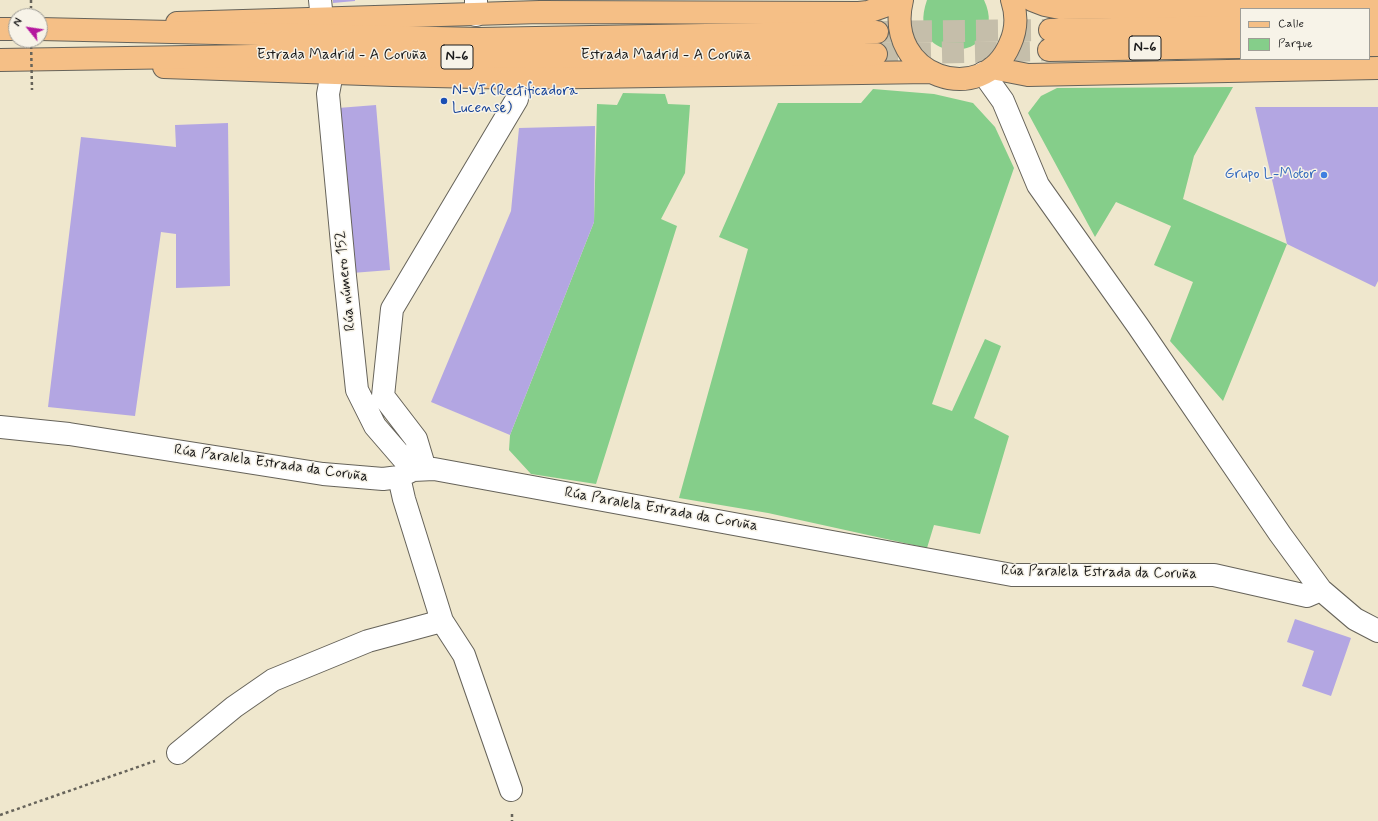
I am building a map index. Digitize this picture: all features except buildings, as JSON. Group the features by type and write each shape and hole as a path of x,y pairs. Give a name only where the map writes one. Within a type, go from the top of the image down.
{"main road":[{"path":"902,0 898,17 900,34 906,49 913,58 930,72"},
{"path":"48,29 251,20 321,9 476,7 540,12 859,13 868,12 902,0"},
{"path":"35,50 332,73 518,78 930,72 948,78 966,78 987,70 1007,52 1015,33 1016,12 1012,0"},
{"path":"1032,0 1045,5 1060,8 1096,3 1378,5"},
{"name":"N-6","path":"1240,27 1049,40 1240,47"},
{"name":"Estrada Madrid - A Coruña","path":"48,29 479,39 877,32"},
{"name":"Estrada Madrid - A Coruña","path":"0,60 35,50 490,57 876,54"},
{"path":"987,70 1028,75 1378,68"}],"street":[{"path":"987,70 1003,101 1038,185 1321,590 1355,619 1378,631"},
{"name":"Rúa número 152","path":"332,73 328,94 357,390 375,426 413,472"},
{"path":"511,790 464,655 442,621 404,499 413,472 416,439 383,396 392,309 517,99 518,78"},
{"name":"Rúa Paralela Estrada da Coruña","path":"0,427 69,434 322,474 383,479 434,469 655,508 1012,575 1214,575 1307,596 1321,590"},
{"path":"178,752 234,707 273,680 368,641 442,621"}],"path":[{"path":"32,90 35,50"},
{"path":"0,815 178,752"}],"green space":[{"path":"927,0 984,0 989,21 984,36 972,46 957,50 942,48 929,39 923,23"},
{"path":"1233,87 1194,156 1183,199 1287,244 1223,401 1170,341 1193,282 1154,265 1171,226 1116,202 1095,237 1028,113 1041,96 1057,88"},
{"path":"873,89 934,94 973,103 995,127 1014,168 932,404 952,411 985,339 1001,346 974,418 1009,436 980,534 934,525 927,548 768,513 679,498 748,249 719,237 778,103 861,103"},
{"path":"623,93 665,94 668,104 690,105 685,173 661,219 677,226 596,484 531,474 509,450 510,435 594,222 597,104 617,105"}],"tunnel":[{"path":"877,32 1050,30"},
{"path":"876,54 1049,50"}],"place":[{"name":"N-VI (Rectificadora Lucense)","path":"444,101"},
{"name":"Grupo L-Motor","path":"1324,175"}]}
